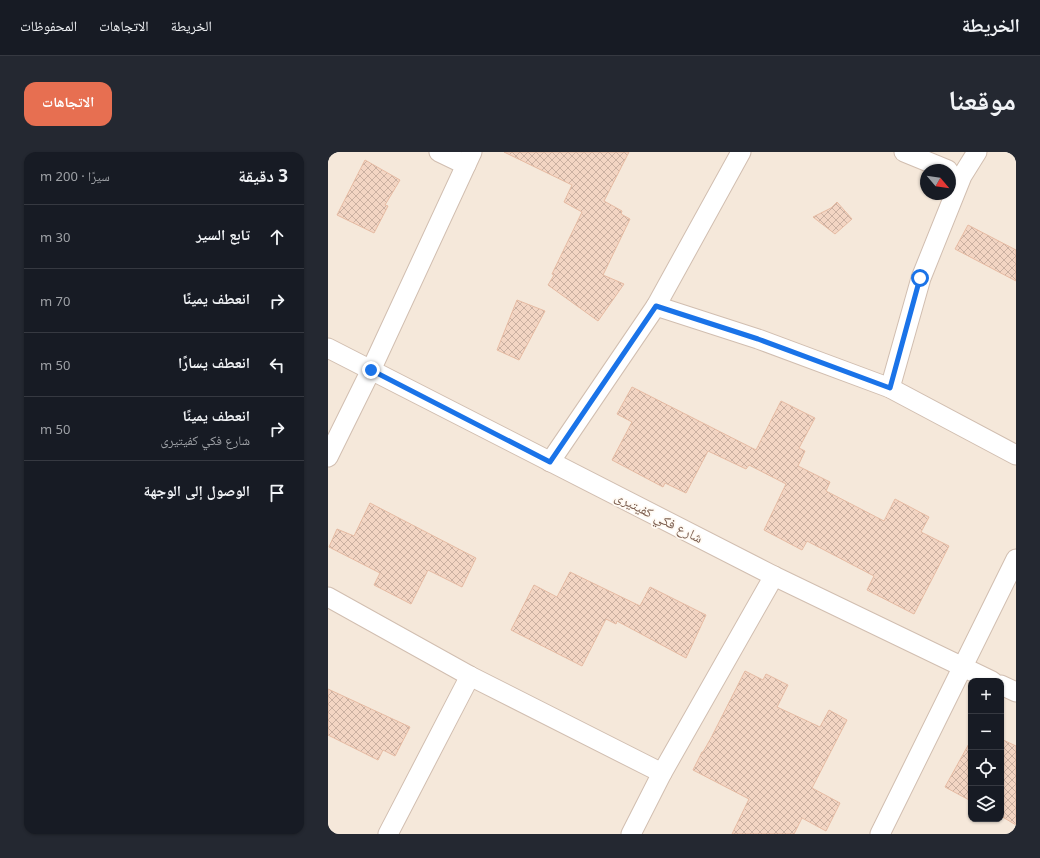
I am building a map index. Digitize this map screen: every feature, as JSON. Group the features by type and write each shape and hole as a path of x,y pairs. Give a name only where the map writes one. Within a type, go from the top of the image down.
{"street":[{"path":"328,457 371,370 469,159 439,152"},
{"path":"550,462 656,306 741,152"},
{"path":"904,152 933,164"},
{"path":"956,170 977,152"},
{"path":"890,388 920,278 944,200"},
{"path":"656,306 758,339 890,388 1016,455"},
{"name":"شارع فكي كفيتيرى","path":"328,348 774,576 986,678"},
{"path":"880,834 1016,559"},
{"path":"631,834 662,773 774,576"},
{"path":"328,597 470,676 662,773"},
{"path":"388,834 470,676"},
{"path":"1004,686 1016,692"}],"shaded area":[{"path":"328,152 1016,152 1016,834 328,834"}],"building":[{"path":"504,152 629,152 604,201 622,211 621,214 630,219 603,275 624,284 598,321 548,285 554,275 552,274 582,212 564,202 572,185"},
{"path":"365,160 400,180 385,205 388,206 374,233 337,215"},
{"path":"837,202 852,219 835,234 813,217 831,208"},
{"path":"968,225 1016,250 1016,281 955,249"},
{"path":"517,300 545,311 519,360 497,350"},
{"path":"632,387 756,450 781,401 815,418 799,448 805,451 798,466 830,482 826,491 884,521 895,499 929,517 921,532 949,546 914,614 867,590 874,576 807,541 802,550 764,530 786,484 749,465 746,469 708,451 686,493 665,483 663,487 612,460 632,422 617,414"},
{"path":"370,503 476,558 462,587 428,570 411,604 374,585 380,573 329,547 337,529 354,536"},
{"path":"570,572 640,606 650,587 706,615 686,658 617,621 616,624 606,619 582,666 511,630 534,585 557,597"},
{"path":"745,671 763,680 766,674 788,685 777,707 820,727 829,710 847,720 812,788 840,803 826,831 802,818 794,834 732,834 749,799 693,770"},
{"path":"328,689 410,727 395,756 383,750 378,760 328,735"},
{"path":"1004,740 1016,746 1016,825 1004,818"},
{"path":"968,745 968,799 945,787"}],"route":[{"path":"371,370 550,462 656,306 758,339 890,388 920,278"}]}
